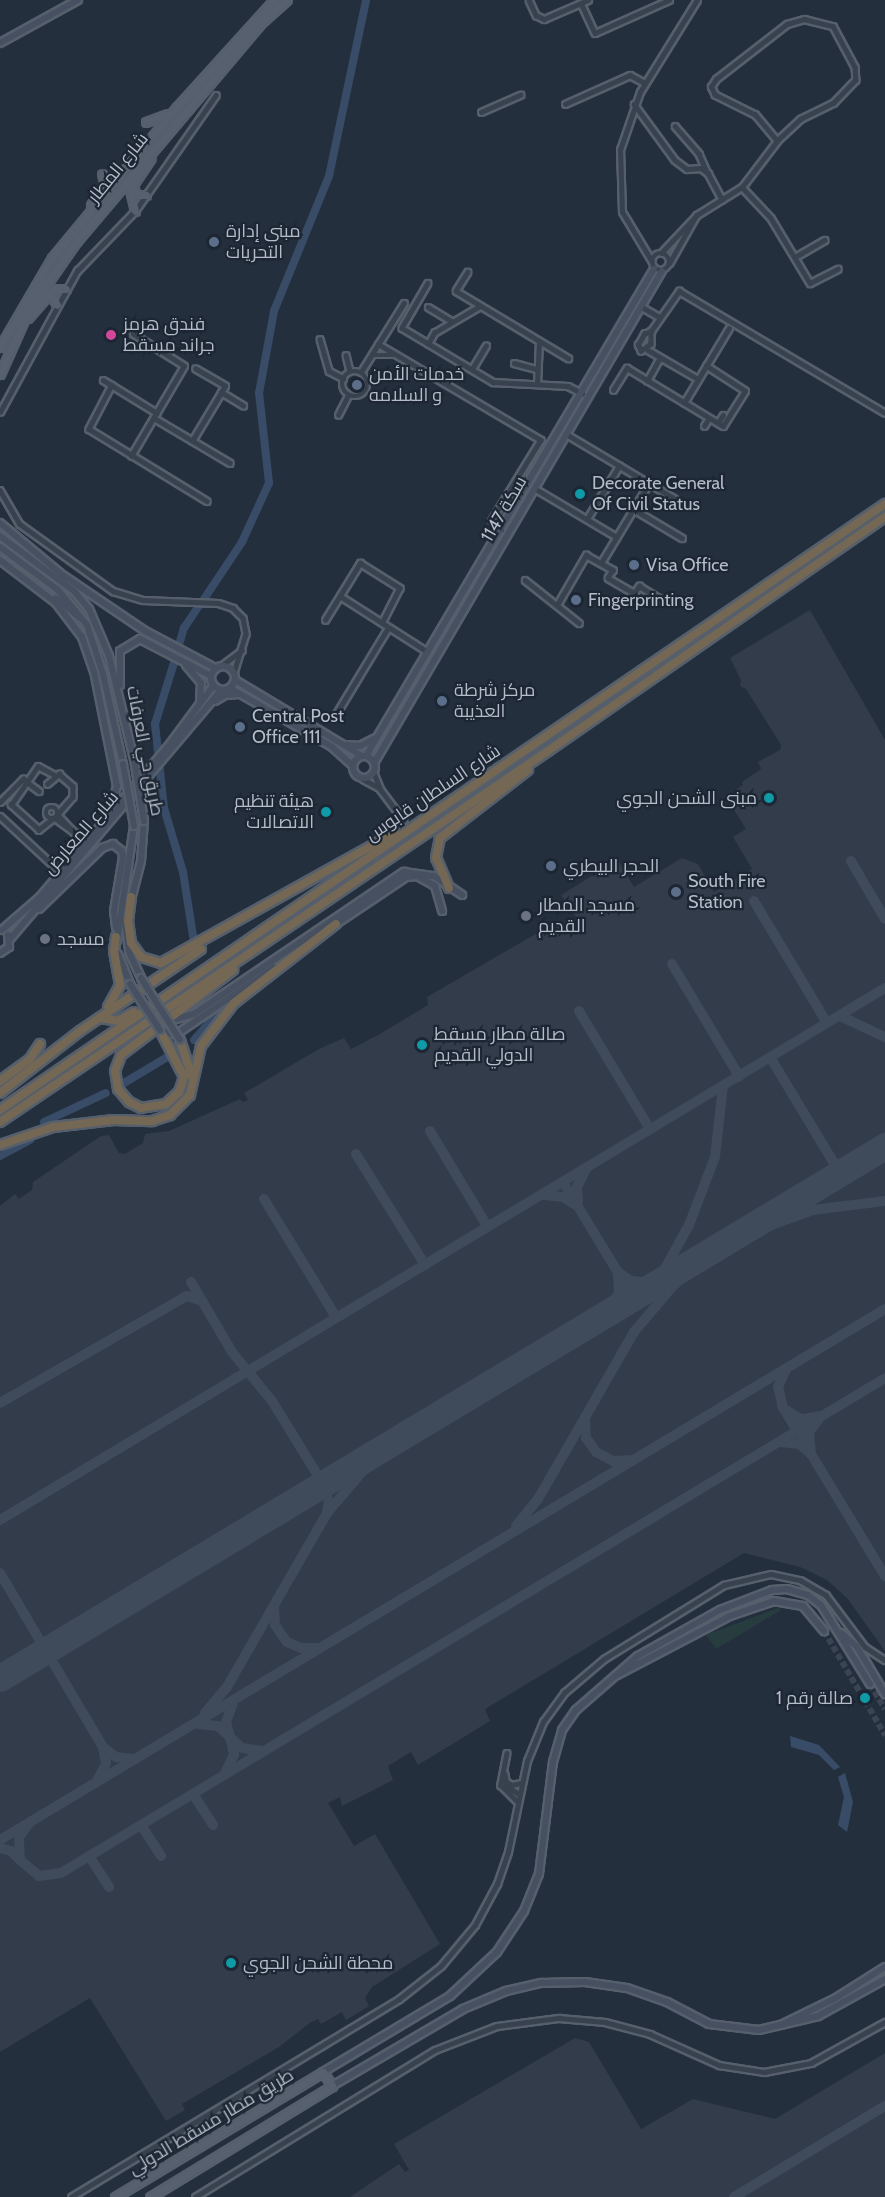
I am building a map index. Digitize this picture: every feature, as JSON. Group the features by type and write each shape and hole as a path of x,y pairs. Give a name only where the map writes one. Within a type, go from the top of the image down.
{"highway":[{"name":"شارع السلطان قابوس","path":"0,1110 885,504"},
{"name":"شارع السلطان قابوس","path":"0,1122 548,751 885,517"},
{"path":"449,888 436,858 440,838 548,751"},
{"path":"131,897 128,921 131,944 149,962 171,960 242,922 453,800"},
{"path":"80,1031 242,922"},
{"path":"0,1145 75,1124 161,1119 177,1110 190,1095 191,1077 201,1046 234,1003 312,939 336,924"},
{"path":"191,1077 179,1092 158,1108 141,1108 124,1098 115,1071 124,1051 284,929"},
{"path":"2,1092 112,1004 120,985 114,951 116,933"},
{"path":"100,1018 118,1020 168,994"},
{"path":"160,1030 191,1077"},
{"path":"178,1036 191,1077"},
{"path":"0,1081 30,1059 40,1044"}],"main road":[{"name":"شارع المطار","path":"0,347 37,279 177,107 274,0"},
{"name":"شارع المطار","path":"0,374 18,330 52,275 170,128 260,24 286,0"},
{"path":"146,122 158,120 177,107"},
{"path":"135,211 129,196 133,186 170,128"},
{"path":"86,218 105,185 102,174"},
{"path":"133,186 136,195 146,195"},
{"path":"18,330 49,292 66,289"},
{"path":"49,292 57,305"},
{"path":"323,2072 332,2086"},
{"name":"طريق مطار مسقط الدولي","path":"115,2197 323,2072"},
{"name":"طريق مطار مسقط الدولي","path":"150,2197 332,2086"}],"street":[{"path":"0,43 78,0"},
{"path":"529,0 536,15 544,19 588,0"},
{"path":"581,3 595,33 669,0"},
{"path":"689,0 695,2 634,104 622,137 618,177 622,212 631,232 645,247 653,265 662,271 670,263 697,215"},
{"path":"653,265 659,253 697,215 742,187 777,141 801,119 845,95 856,80 855,67 832,26 804,19 787,24 716,79 711,87 715,95 755,115 777,141"},
{"path":"565,104 630,75 645,83"},
{"path":"0,412 66,289 87,259 135,211 216,95"},
{"path":"481,112 520,95"},
{"path":"634,104 675,160 687,169 701,168 708,173"},
{"path":"675,126 699,154 722,199"},
{"path":"742,187 771,218 810,283 838,269"},
{"path":"795,257 825,240"},
{"path":"645,247 667,255 670,263"},
{"name":"سكة 1147","path":"364,756 379,735 582,393 653,265"},
{"name":"سكة 1147","path":"374,763 662,271"},
{"path":"468,272 456,291 568,358"},
{"path":"428,283 402,328 493,382 568,386 582,393"},
{"path":"698,379 648,350 641,351 639,343 647,331 651,331 674,294 680,292 885,413"},
{"path":"361,372 404,303"},
{"path":"428,344 434,333 480,306"},
{"path":"428,307 451,321"},
{"path":"642,307 659,317"},
{"path":"684,403 729,328"},
{"path":"648,350 654,336 651,331"},
{"path":"131,456 184,366 134,334"},
{"path":"320,339 329,371 343,378"},
{"path":"537,384 539,342"},
{"path":"27,344 34,348"},
{"path":"378,344 393,355 541,440 492,520 501,529"},
{"path":"472,369 486,346"},
{"path":"346,355 350,371"},
{"path":"372,356 393,355"},
{"path":"647,381 660,358"},
{"path":"514,363 536,369"},
{"path":"613,390 627,368 723,426 745,391 706,366"},
{"path":"192,441 225,386 196,369"},
{"path":"350,371 361,372 367,378 366,390 356,397 348,395 342,385 343,378 350,371"},
{"path":"103,380 230,464"},
{"path":"112,386 89,429 207,501"},
{"path":"221,392 243,405"},
{"path":"338,415 348,395"},
{"path":"718,423 723,415"},
{"path":"704,426 710,418"},
{"path":"566,434 674,498"},
{"path":"587,519 619,466"},
{"path":"601,563 649,483"},
{"path":"534,488 617,537"},
{"path":"0,490 20,524 113,591 143,600 218,603 233,608 245,625 242,650 230,688"},
{"path":"633,509 682,538"},
{"path":"0,523 64,576 145,631 235,676 374,763 374,773 381,790 404,820"},
{"name":"طريق حي العرفات","path":"0,536 75,592 94,617 122,703 144,821 141,861 125,930 129,952 146,987 178,1036"},
{"name":"طريق حي العرفات","path":"0,547 58,590 87,625 103,674 134,826 116,933 130,984 160,1030"},
{"path":"557,605 586,555 613,570 608,578 634,593 639,586 661,598"},
{"path":"0,560 87,625"},
{"path":"325,620 360,563 400,588 382,623"},
{"path":"64,576 87,600 94,617"},
{"path":"525,580 579,623"},
{"path":"42,590 71,619 85,643 94,671 117,786 114,804 97,829"},
{"path":"340,596 428,652"},
{"path":"333,719 388,628"},
{"path":"122,703 119,657 126,645 140,639 171,653 211,676 213,686 221,690 230,688 246,695 331,746 353,766 354,773 381,790"},
{"path":"211,676 218,667 242,650"},
{"path":"171,653 201,683 203,692 195,714"},
{"name":"شارع المعارض","path":"168,751 213,686"},
{"name":"شارع المعارض","path":"0,953 7,949 10,939 29,916 221,690"},
{"path":"208,708 225,695 246,695"},
{"path":"342,743 360,746 379,735"},
{"path":"353,766 364,756"},
{"path":"40,765 55,775 59,774 70,783 73,791 56,817 39,830 13,808 12,801 26,781 40,765"},
{"name":"شارع المعارض","path":"1,930 40,897 97,829 149,773"},
{"path":"363,778 374,773"},
{"path":"47,784 55,775"},
{"path":"0,802 22,779 39,791"},
{"path":"0,816 56,868"},
{"path":"29,916 49,902 102,848 113,844 123,851 114,911 116,933"},
{"path":"160,1030 178,1036 404,872 423,872 462,895"},
{"path":"336,924 406,877 417,876 435,886 442,911"},
{"path":"1,930 10,939"},
{"path":"168,1022 194,1014 312,939"},
{"path":"71,2197 399,2000 432,1975 465,1939 490,1899 508,1852 521,1783 540,1730 573,1683 603,1659 733,1581 771,1574 811,1585 835,1603 865,1647 885,1660"},
{"path":"323,2072 450,1996 497,1952 527,1904 541,1866 553,1762 562,1730 576,1710 645,1650 706,1616 750,1598 787,1589 813,1598 834,1626 870,1684"},
{"path":"616,1675 730,1616 774,1601 803,1606 824,1631"},
{"path":"834,1626 856,1647 885,1694"},
{"path":"504,1781 508,1752 502,1786 518,1802"},
{"path":"504,1781 512,1785 521,1783"},
{"path":"504,1781 519,1794"},
{"path":"770,2030 824,2004 885,1967"},
{"path":"332,2086 463,2008 523,1987 542,1983 613,1985 667,2002 709,2024 770,2030 825,2012 885,1979"},
{"path":"195,2197 435,2050 497,2026 559,2018 605,2022 650,2034 719,2065 764,2072 811,2063 885,2022"}],"shaded area":[{"path":"810,610 885,740 885,1651 847,1598 827,1580 800,1567 744,1553 485,1709 490,1721 418,1765 411,1752 388,1766 393,1780 342,1806 340,1797 328,1803 354,1846 375,1834 440,1944 372,1987 365,1998 369,2006 346,2020 342,2012 321,2024 318,2019 311,2022 279,2047 182,2104 185,2110 166,2121 90,1998 0,2052 0,1206 15,1194 19,1199 32,1190 33,1182 101,1136 109,1135 119,1153 125,1154 143,1143 145,1134 169,1131 240,1099 243,1102 248,1100 244,1093 319,1049 344,1038 351,1049 380,1034 428,1005 427,997 546,928 549,932 566,922 570,929 580,923 561,895 613,863 616,857 634,887 682,858 698,864 714,892 752,869 733,837 746,829 728,800 738,794 735,790 743,785 742,782 761,769 758,762 780,750 781,745 746,689 740,686 741,680 730,658"},
{"path":"575,2038 589,2042 641,2129 693,2099 775,2119 885,2053 885,2197 350,2197 399,2164 405,2172 409,2170 394,2144"}],"green space":[{"path":"778,1608 781,1610 716,1649 706,1635"}],"water":[{"path":"790,1736 819,1745 840,1767 834,1770 819,1755 791,1747"},
{"path":"845,1773 853,1802 847,1832 838,1825 844,1797 838,1777"}],"waterway":[{"path":"204,599 242,542 269,483 259,393 274,311 329,176 366,0"},
{"path":"179,645 184,628 199,606"},
{"path":"178,650 155,724 164,808 183,872 194,942"},
{"path":"194,1040 215,1016"},
{"path":"124,1083 169,1056"},
{"path":"44,1122 106,1093"},
{"path":"0,1156 30,1140"}],"taxiway":[{"path":"851,861 885,919"},
{"path":"754,901 827,1023"},
{"path":"672,964 739,1076"},
{"path":"0,1520 885,988"},
{"path":"579,1011 650,1129"},
{"path":"840,1016 885,1037"},
{"path":"770,1057 840,1173"},
{"path":"605,1314 619,1293 618,1272 631,1281 657,1283 689,1225 715,1157 723,1086"},
{"path":"430,1131 487,1226"},
{"path":"356,1154 425,1265"},
{"path":"578,1202 577,1187 586,1169"},
{"path":"563,1182 633,1297"},
{"path":"544,1195 563,1197 576,1205"},
{"path":"264,1199 336,1317"},
{"path":"730,1240 813,1210 885,1201"},
{"path":"516,1526 538,1499 634,1332 672,1287 720,1245"},
{"path":"191,1282 232,1352 272,1401 323,1484 329,1501 327,1512"},
{"path":"0,1403 187,1296 202,1301"},
{"path":"0,1840 885,1309"},
{"path":"780,1442 799,1444 811,1454 809,1432 821,1416 801,1419 783,1408 778,1387 786,1370"},
{"path":"31,1821 19,1837 20,1860 39,1876 61,1873 885,1378"},
{"path":"782,1406 885,1576"},
{"path":"585,1419 586,1438 596,1452 613,1461 631,1460"},
{"path":"205,1713 227,1687 327,1513 362,1472 411,1431"},
{"path":"0,1573 103,1747"},
{"path":"274,1606 275,1625 287,1642 301,1648 317,1648"},
{"path":"233,1703 226,1722 230,1737 242,1748 263,1751"},
{"path":"198,1724 218,1726 230,1737 234,1755 225,1773"},
{"path":"97,1781 106,1763 103,1747 116,1757 133,1759"},
{"path":"193,1794 213,1825"},
{"path":"141,1825 161,1856"},
{"path":"0,1848 11,1851 20,1860"},
{"path":"89,1856 109,1887"},
{"path":"734,2197 885,2106"}],"runway":[{"path":"0,1678 885,1146"}],"tunnel":[{"path":"824,1631 885,1735"},
{"path":"870,1684 885,1709"}],"place":[{"name":"مبنى إدارة التحريات","path":"214,242"},
{"name":"فندق هرمز جراند مسقط","path":"111,335"},
{"name":"خدمات الأمن و السلامه","path":"357,385"},
{"name":"Decorate General Of Civil Status","path":"580,494"},
{"name":"Visa Office","path":"634,565"},
{"name":"Fingerprinting","path":"576,600"},
{"name":"مركز شرطة العذيبة","path":"442,701"},
{"name":"Central Post Office 111","path":"240,727"},
{"name":"مبنى الشحن الجوي","path":"769,798"},
{"name":"هيئة تنظيم الاتصالات","path":"326,812"},
{"name":"الحجر البيطري","path":"551,866"},
{"name":"South Fire Station","path":"676,892"},
{"name":"مسجد المطار القديم","path":"526,916"},
{"name":"مسجد","path":"45,939"},
{"name":"صالة مطار مسقط الدولي القديم","path":"422,1045"},
{"name":"صالة رقم 1","path":"865,1698"},
{"name":"محطة الشحن الجوي","path":"231,1963"}]}
